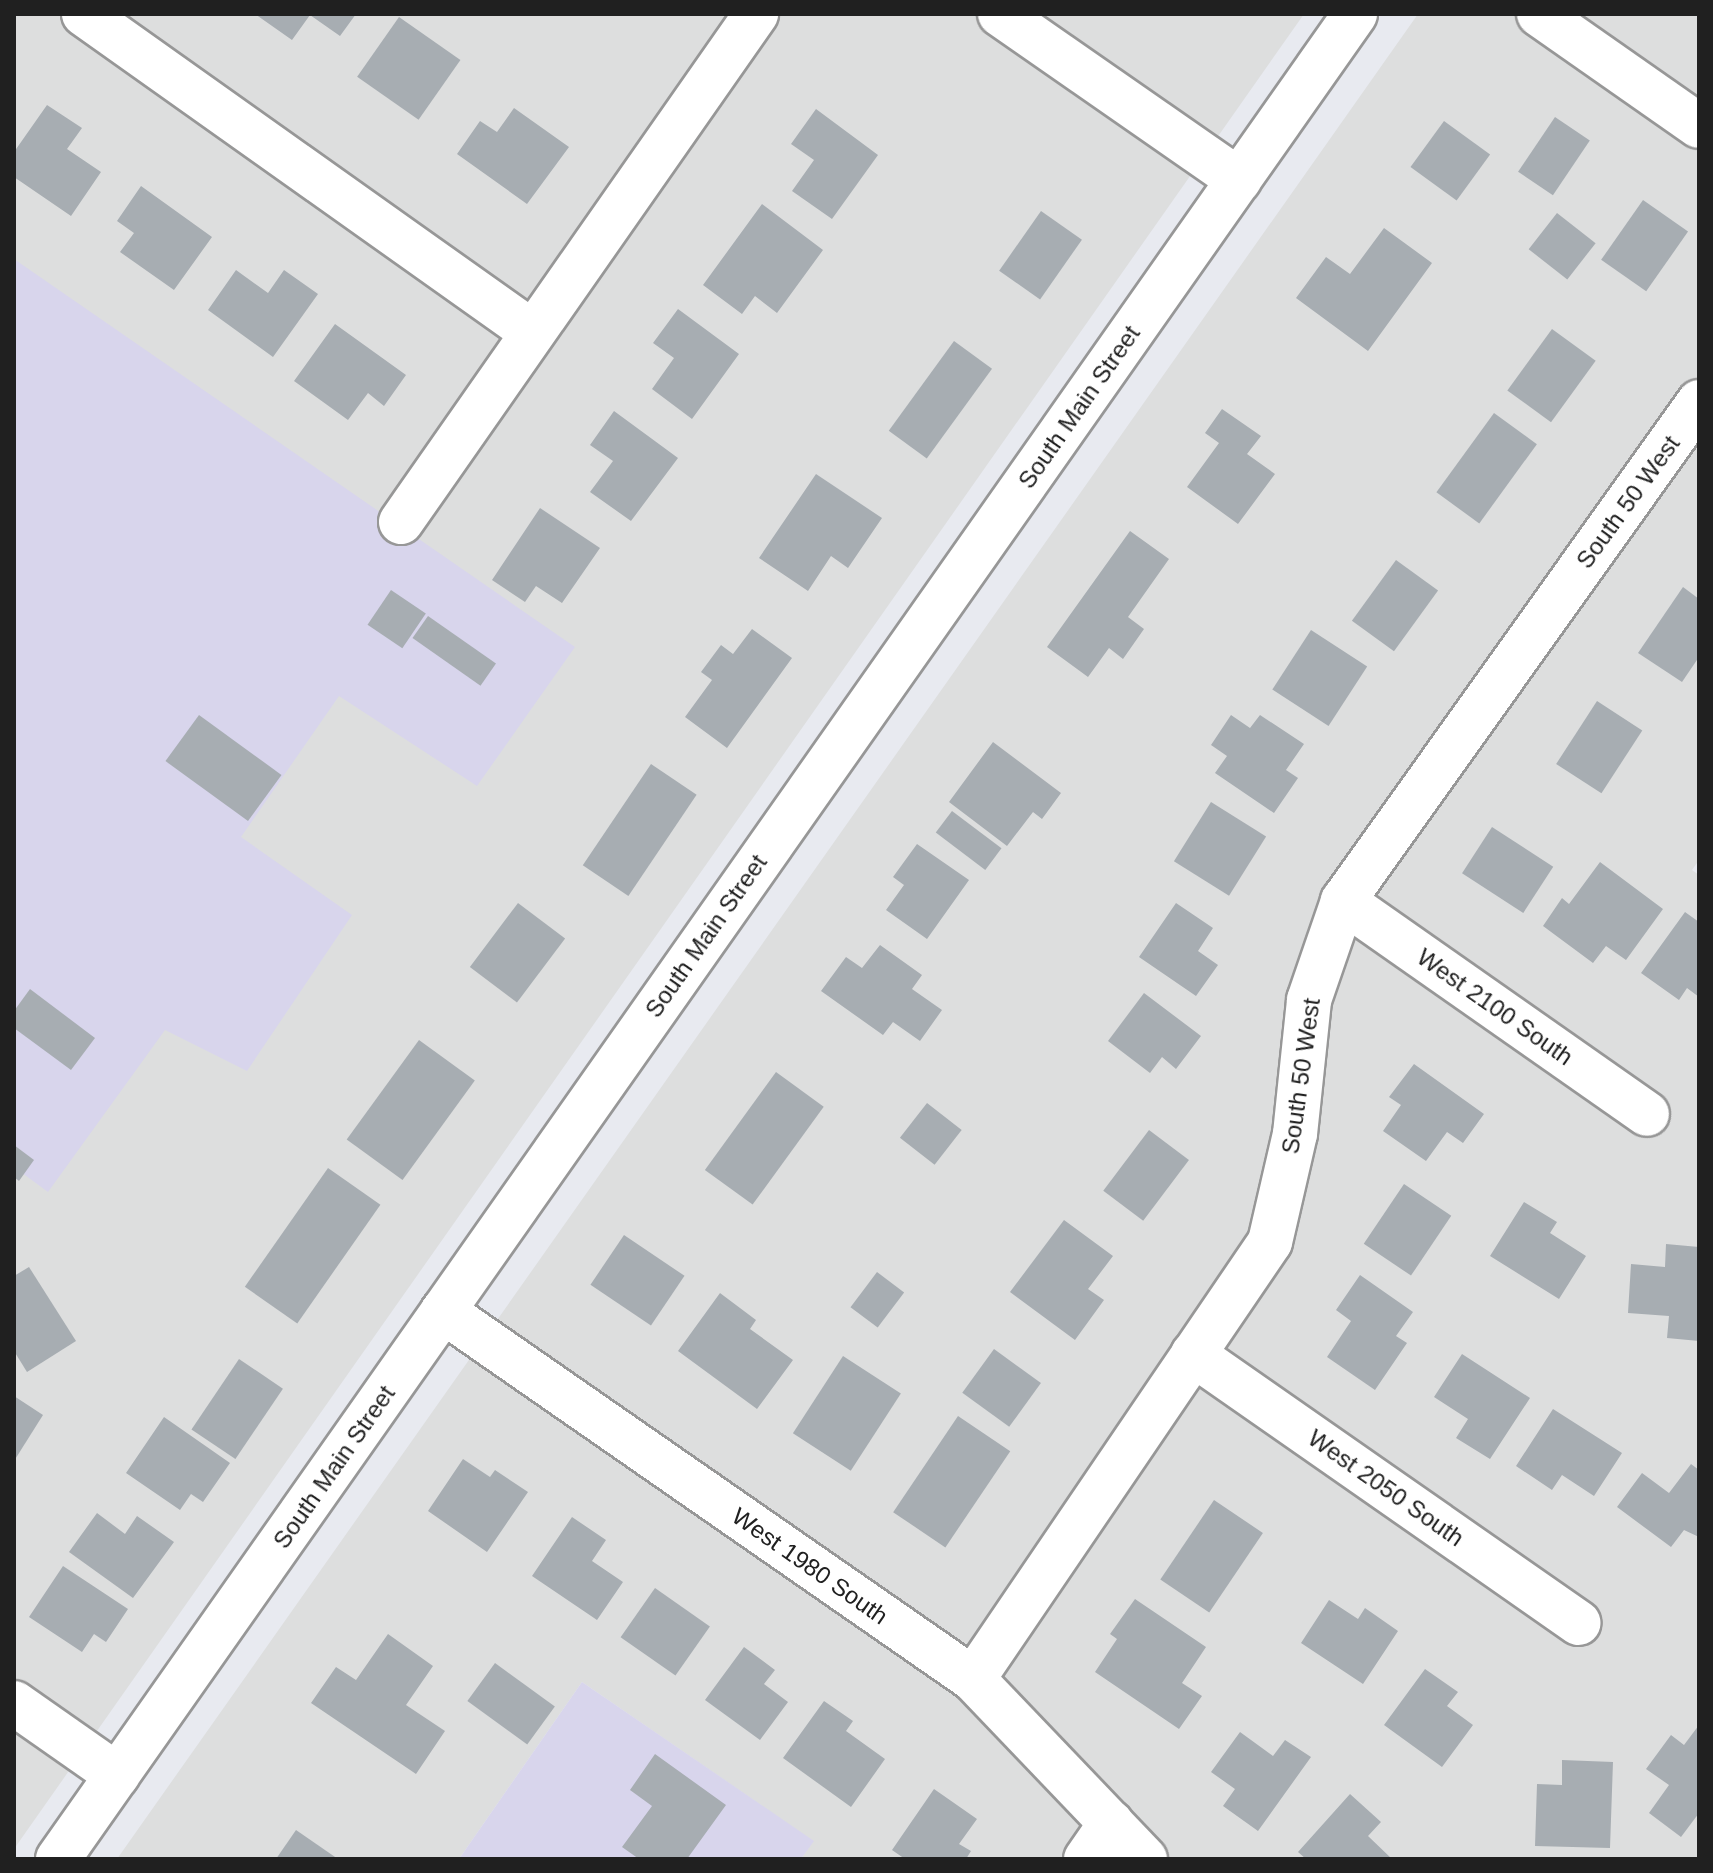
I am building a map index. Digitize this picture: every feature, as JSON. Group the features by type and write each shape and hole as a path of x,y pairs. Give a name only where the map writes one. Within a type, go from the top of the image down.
{"street":[{"path":"84,14 532,332"},
{"path":"401,522 756,14"},
{"path":"1000,14 1239,180"},
{"name":"South Main Street","path":"58,1859 1355,14"},
{"path":"1539,14 1699,126"},
{"name":"South 50 West","path":"973,1679 1270,1242 1295,1134 1309,1000 1343,901 1699,402"},
{"name":"West 2100 South","path":"1343,901 1647,1114"},
{"name":"West 1980 South","path":"443,1311 973,1679 1145,1859"},
{"name":"West 2050 South","path":"1193,1354 1578,1623"},
{"path":"14,1703 117,1775"},
{"path":"1086,1859 1111,1823"}],"shaded area":[{"path":"14,14 1304,14 14,1849"},
{"path":"1418,14 1699,14 1699,860 1692,870 1699,875 1699,1859 801,1859 813,1841 582,1682 459,1859 117,1859"},
{"path":"14,259 575,647 477,786 339,696 241,837 352,915 247,1071 165,1030 48,1192 14,1167"},
{"path":"582,1682 814,1841 801,1859 459,1859"}],"building":[{"path":"255,14 356,14 340,36 310,15 292,40"},
{"path":"399,17 460,60 419,120 357,77"},
{"path":"47,105 82,128 67,149 101,172 71,216 14,177 14,152"},
{"path":"514,108 569,147 527,204 457,154 480,121 497,132"},
{"path":"816,109 878,155 832,219 792,191 814,160 791,144"},
{"path":"1555,117 1590,140 1553,195 1518,172"},
{"path":"1444,121 1490,155 1457,201 1410,167"},
{"path":"141,186 212,237 174,290 120,252 134,233 117,221"},
{"path":"1643,200 1688,232 1646,291 1601,260"},
{"path":"762,204 823,250 777,313 755,296 742,314 703,285"},
{"path":"1041,211 1082,240 1040,299 999,271"},
{"path":"1557,213 1596,243 1567,279 1529,249"},
{"path":"1384,228 1432,263 1368,351 1296,298 1326,257 1350,274"},
{"path":"236,270 268,293 284,270 318,294 273,357 208,310"},
{"path":"678,309 739,354 692,419 652,389 674,358 653,343"},
{"path":"335,324 406,375 384,406 368,393 348,420 294,381"},
{"path":"1552,329 1596,361 1551,422 1507,390"},
{"path":"954,341 992,369 927,458 889,431"},
{"path":"1222,409 1261,436 1247,454 1275,474 1238,524 1187,487 1219,443 1205,433"},
{"path":"614,411 678,458 631,521 590,492 613,461 590,445"},
{"path":"1494,413 1537,444 1479,523 1436,492"},
{"path":"816,474 882,518 848,568 831,556 808,591 759,558"},
{"path":"540,508 600,548 562,603 536,586 525,602 492,580"},
{"path":"1130,531 1169,559 1128,617 1144,629 1123,659 1109,648 1088,677 1047,647"},
{"path":"1396,560 1438,591 1394,651 1352,621"},
{"path":"1683,587 1699,599 1699,657 1682,682 1638,653"},
{"path":"391,590 426,613 402,648 368,625"},
{"path":"428,616 496,664 481,686 413,638"},
{"path":"752,629 792,658 727,748 685,717 712,680 701,672 721,645 733,654"},
{"path":"1311,630 1367,666 1329,726 1272,690"},
{"path":"1597,701 1642,730 1601,793 1556,764"},
{"path":"199,715 282,775 248,821 165,761"},
{"path":"1231,715 1250,728 1260,715 1304,744 1286,770 1298,778 1274,813 1215,773 1227,756 1211,745"},
{"path":"993,742 1061,793 1042,819 1033,812 1007,846 949,802"},
{"path":"651,764 697,795 628,896 583,865"},
{"path":"1211,802 1266,836 1229,896 1174,861"},
{"path":"952,811 1002,848 985,870 936,833"},
{"path":"1492,827 1553,867 1523,913 1462,873"},
{"path":"917,844 969,880 927,939 886,910 904,885 893,877"},
{"path":"1600,862 1663,909 1626,960 1606,946 1593,963 1543,926 1562,898 1569,904"},
{"path":"518,903 565,939 517,1002 470,967"},
{"path":"1176,903 1213,928 1198,951 1218,965 1196,996 1139,957"},
{"path":"1685,912 1699,922 1699,997 1687,988 1679,1000 1641,973"},
{"path":"880,945 922,975 912,989 942,1010 920,1041 893,1022 883,1035 821,991 846,957 862,968"},
{"path":"30,989 95,1038 71,1070 14,1028 14,1011"},
{"path":"1144,993 1201,1036 1176,1069 1162,1057 1150,1073 1108,1041"},
{"path":"419,1040 475,1081 403,1180 347,1140"},
{"path":"1414,1064 1484,1114 1463,1143 1447,1132 1426,1161 1383,1131 1401,1105 1389,1097"},
{"path":"776,1072 824,1107 753,1205 705,1170"},
{"path":"927,1103 962,1130 935,1165 900,1138"},
{"path":"1149,1130 1189,1160 1143,1221 1103,1191"},
{"path":"14,1145 34,1160 19,1181 14,1177"},
{"path":"328,1168 380,1205 297,1323 245,1287"},
{"path":"1404,1184 1451,1216 1411,1276 1364,1244"},
{"path":"1524,1202 1557,1222 1550,1233 1586,1256 1559,1299 1490,1256"},
{"path":"1064,1220 1113,1256 1088,1289 1104,1300 1075,1340 1010,1292"},
{"path":"624,1235 685,1276 651,1326 590,1285"},
{"path":"1666,1244 1699,1247 1699,1341 1667,1338 1669,1316 1628,1313 1631,1264 1665,1267"},
{"path":"29,1267 76,1341 27,1372 14,1351 14,1276"},
{"path":"877,1272 904,1292 878,1328 851,1307"},
{"path":"1360,1275 1413,1312 1396,1336 1407,1343 1375,1390 1327,1357 1351,1321 1336,1310"},
{"path":"720,1293 756,1320 750,1329 793,1360 757,1409 678,1351"},
{"path":"994,1349 1041,1383 1009,1427 962,1393"},
{"path":"1462,1354 1530,1398 1490,1459 1456,1438 1468,1419 1434,1397"},
{"path":"843,1356 901,1394 851,1471 793,1433"},
{"path":"239,1359 283,1389 235,1459 191,1429"},
{"path":"14,1396 43,1415 14,1461"},
{"path":"1553,1409 1622,1453 1594,1496 1562,1475 1552,1490 1516,1466"},
{"path":"958,1416 1010,1451 945,1547 893,1512"},
{"path":"164,1417 230,1463 203,1502 191,1494 180,1510 126,1473"},
{"path":"463,1459 490,1477 495,1470 528,1492 487,1552 428,1511"},
{"path":"1691,1464 1699,1470 1699,1537 1684,1530 1671,1547 1617,1507 1642,1473 1669,1493"},
{"path":"1214,1500 1263,1533 1209,1613 1160,1580"},
{"path":"97,1513 125,1534 137,1516 174,1542 133,1598 69,1552"},
{"path":"572,1517 606,1540 592,1561 623,1582 597,1620 532,1576"},
{"path":"63,1566 128,1609 106,1642 94,1634 82,1652 29,1617"},
{"path":"655,1588 710,1626 675,1676 621,1637"},
{"path":"1135,1599 1206,1647 1182,1683 1202,1696 1179,1729 1095,1672 1117,1639 1110,1634"},
{"path":"1329,1600 1358,1619 1365,1608 1398,1631 1363,1684 1301,1643"},
{"path":"388,1634 433,1666 406,1705 445,1731 416,1774 311,1703 336,1667 356,1680"},
{"path":"744,1647 775,1670 764,1684 788,1702 760,1740 705,1700"},
{"path":"495,1663 555,1706 527,1745 467,1701"},
{"path":"1425,1669 1458,1692 1447,1706 1473,1725 1442,1767 1384,1725"},
{"path":"824,1701 853,1721 846,1731 885,1759 851,1807 783,1758"},
{"path":"1699,1725 1699,1813 1681,1837 1649,1813 1669,1785 1646,1769 1671,1735 1684,1745"},
{"path":"1240,1732 1273,1756 1285,1740 1311,1757 1258,1831 1223,1806 1235,1789 1211,1772"},
{"path":"655,1754 726,1805 687,1859 639,1859 622,1847 652,1806 630,1790"},
{"path":"1562,1760 1613,1762 1610,1848 1535,1846 1537,1784 1562,1785"},
{"path":"934,1789 977,1819 959,1844 971,1851 966,1859 905,1859 892,1850"},
{"path":"1350,1794 1381,1822 1368,1836 1392,1859 1306,1859 1298,1852"},
{"path":"296,1830 338,1859 276,1859"}]}
